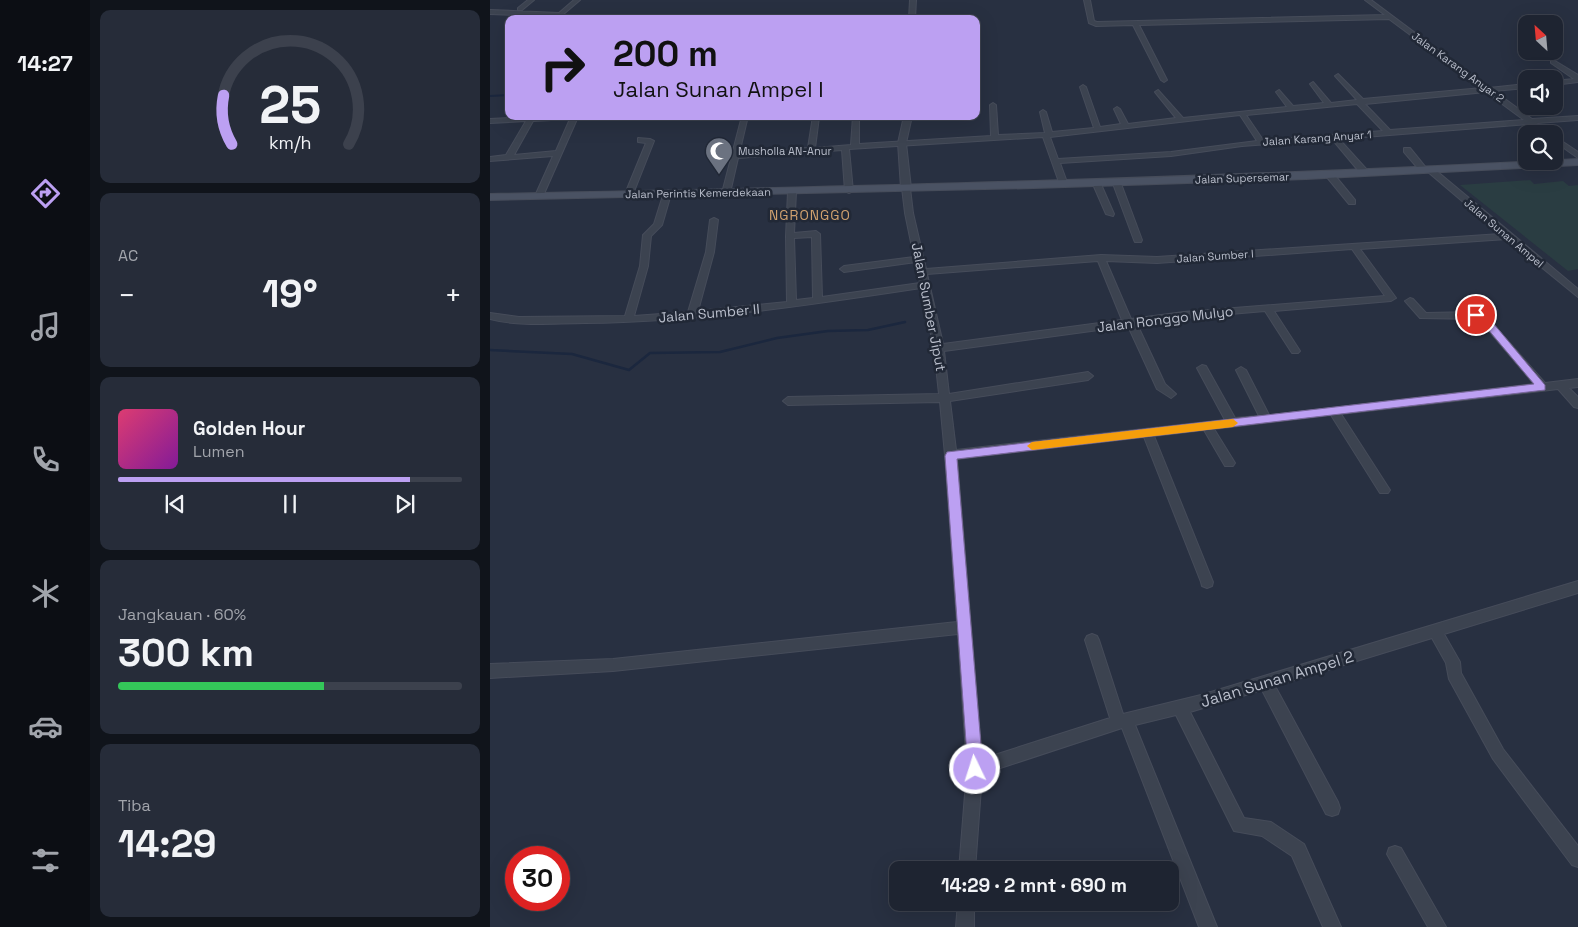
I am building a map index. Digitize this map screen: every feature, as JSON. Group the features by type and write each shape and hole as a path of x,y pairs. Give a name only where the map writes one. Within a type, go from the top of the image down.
{"main road":[{"name":"Jalan Supersemar","path":"906,188 1428,171 1578,162"},
{"name":"Jalan Perintis Kemerdekaan","path":"490,197 849,191 906,188"}],"street":[{"path":"520,9 531,0"},
{"path":"562,15 577,0"},
{"path":"912,15 913,0"},
{"path":"1087,0 1093,24 1391,17"},
{"name":"Jalan Karang Anyar 2","path":"1368,0 1535,125"},
{"path":"490,12 532,15"},
{"path":"1135,23 1164,80"},
{"path":"1553,62 1578,79"},
{"path":"1338,76 1389,133"},
{"path":"1563,82 1578,79"},
{"path":"1314,84 1330,106"},
{"path":"737,156 855,146 1047,135 1242,113 1518,87"},
{"path":"1083,88 1098,130"},
{"path":"1158,92 1182,121"},
{"path":"1279,92 1292,109"},
{"path":"993,104 995,137"},
{"path":"1117,109 1126,127"},
{"path":"1043,112 1047,135 1064,184"},
{"path":"1242,113 1261,142"},
{"name":"Jalan Karang Anyar 1","path":"1056,161 1161,154 1261,142 1578,118"},
{"path":"490,121 531,120"},
{"path":"509,157 531,120"},
{"path":"539,196 573,120"},
{"path":"726,193 737,156 744,120"},
{"path":"811,150 816,120"},
{"path":"855,146 856,120"},
{"path":"906,188 902,143 907,120"},
{"path":"1334,137 1365,173"},
{"path":"629,194 650,141 641,140"},
{"path":"1563,145 1578,156"},
{"path":"845,147 849,191"},
{"name":"Jalan Sunan Ampel","path":"1407,150 1428,171 1578,294"},
{"path":"490,159 558,152"},
{"path":"1161,154 1165,162"},
{"path":"1329,174 1352,202"},
{"path":"1116,181 1138,240"},
{"path":"1096,182 1110,214"},
{"name":"Jalan Sumber Jiput","path":"906,188 906,202 939,348 951,456 975,769 968,861"},
{"path":"792,192 790,236 792,304"},
{"path":"628,320 644,266 646,235 658,225 667,194"},
{"path":"692,316 710,252 714,220"},
{"path":"790,236 816,234 818,300"},
{"name":"Jalan Sumber I","path":"923,272 1102,258 1157,260 1355,248 1508,236"},
{"name":"Jalan Ronggo Mulyo","path":"939,348 1129,322 1391,298 1355,248"},
{"path":"1102,258 1129,322 1161,386 1171,394"},
{"path":"844,269 919,259"},
{"name":"Jalan Sumber II","path":"490,316 502,320 628,320 692,316 926,285"},
{"path":"1410,301 1420,315 1428,318 1476,315 1482,317 1542,387"},
{"path":"1268,308 1295,351"},
{"path":"1202,368 1232,423"},
{"path":"1241,370 1266,419"},
{"path":"788,401 945,398 1088,376"},
{"path":"951,456 1578,383"},
{"path":"1560,385 1578,404"},
{"path":"1334,411 1384,490"},
{"path":"1208,426 1229,463"},
{"path":"1148,433 1207,582"},
{"name":"Jalan Sunan Ampel 2","path":"975,769 1123,722 1180,708 1578,587"},
{"path":"490,671 613,664 964,626"},
{"path":"1435,631 1453,662 1454,674 1498,754 1578,859"},
{"path":"1092,640 1123,722 1208,927"},
{"path":"1265,682 1332,808"},
{"path":"1180,708 1240,825 1265,828 1298,850 1332,927"},
{"path":"1395,854 1437,927"},
{"path":"965,927 966,911"}],"green space":[{"path":"1530,180 1534,184 1563,181 1569,186 1578,185 1578,269 1568,271 1460,185"}],"waterway":[{"path":"490,96 505,95"},
{"path":"490,350 572,354 629,370 650,353 720,352 777,338 828,331 868,330 905,322"}],"slow traffic":[{"path":"1032,446 1233,423"}],"place":[{"name":"Musholla AN-Anur","path":"719,175"}],"district":[{"name":"NGRONGGO","path":"810,215"}],"route":[{"path":"975,769 951,456 1542,387 1490,325 1482,317 1476,315"}]}
